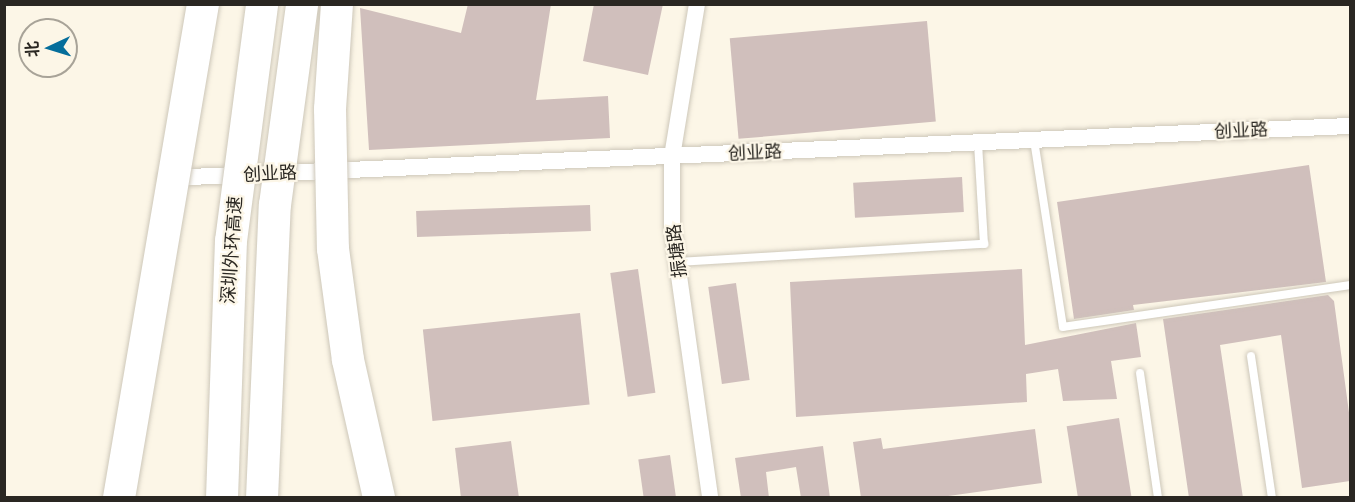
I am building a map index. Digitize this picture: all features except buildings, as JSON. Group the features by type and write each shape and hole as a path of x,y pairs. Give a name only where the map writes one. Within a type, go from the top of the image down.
{"highway":[{"path":"119,498 203,4"},
{"name":"深圳外环高速","path":"222,498 231,241 262,4"},
{"path":"262,498 275,205 302,4"},
{"path":"337,4 330,109 333,249 348,360 379,498"}],"street":[{"name":"振塘路","path":"697,4 672,156 677,262 710,498"},
{"name":"创业路","path":"160,178 1350,126"}],"lane":[{"path":"1034,140 1063,327 1350,285"},
{"path":"677,262 984,244 978,142"},
{"path":"1251,356 1272,498"},
{"path":"1140,373 1158,498"}]}
